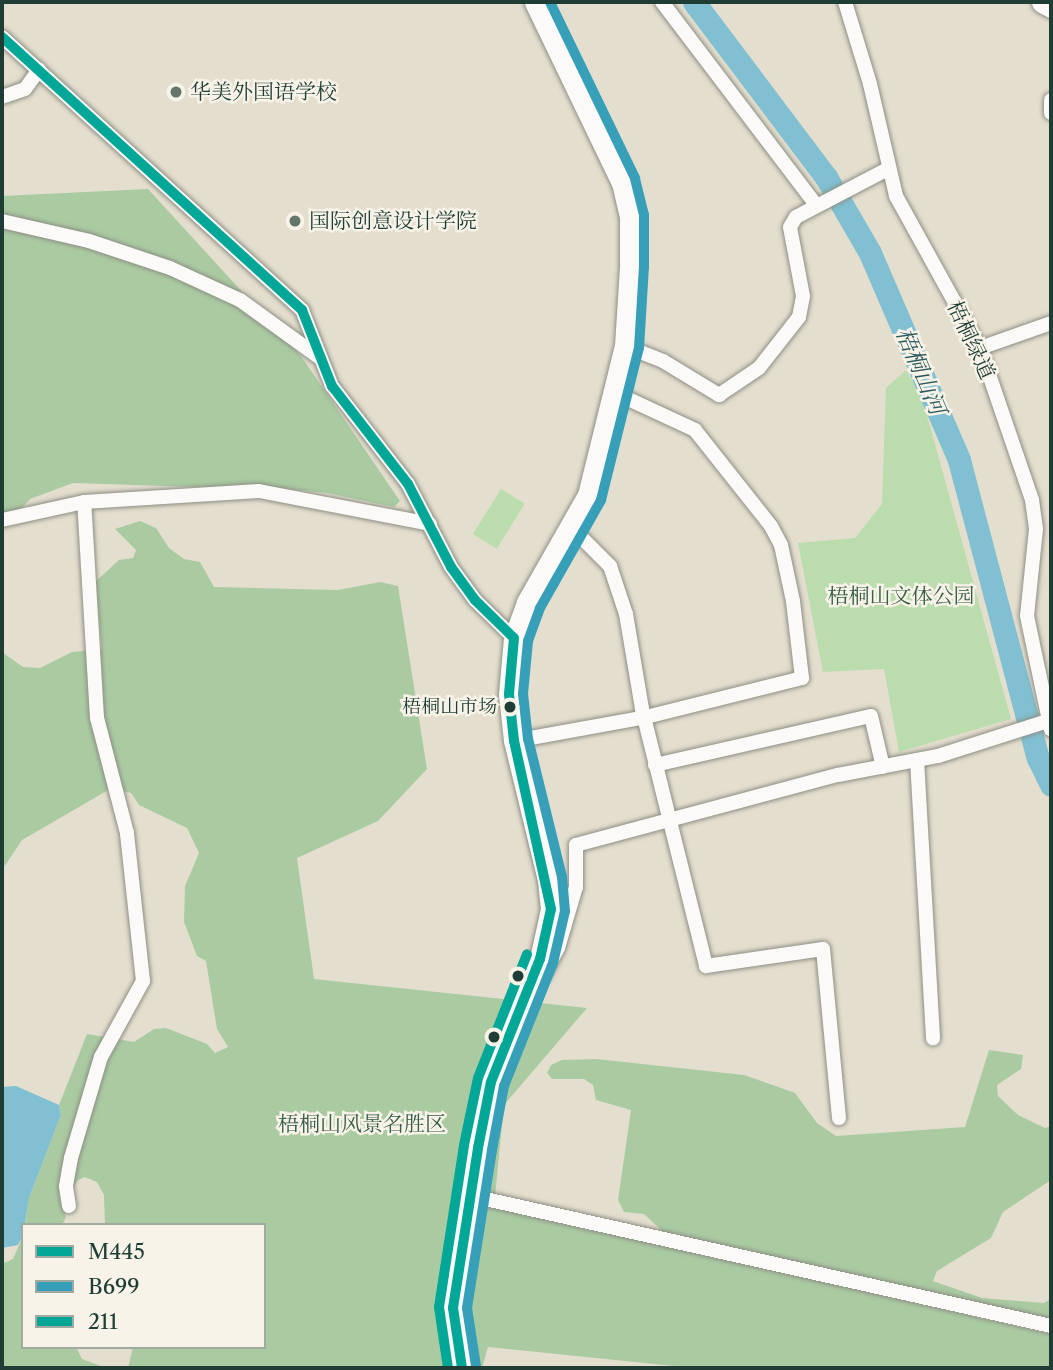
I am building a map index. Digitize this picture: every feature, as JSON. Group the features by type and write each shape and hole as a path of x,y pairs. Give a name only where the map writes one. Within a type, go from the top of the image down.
{"main road":[{"path":"461,1368 453,1308 491,1082 532,983 548,935 551,909 548,880 514,741 509,694 514,638 527,602 572,528 588,495 625,345 630,217 622,184 535,2"},
{"path":"1042,2 1051,7"}],"street":[{"path":"662,2 819,202"},
{"name":"梧桐绿道","path":"845,2 870,85 896,196 980,348 1032,500 1036,529 1027,616 1046,725"},
{"path":"2,37 302,310 314,332 320,358 332,386 391,459 467,589 514,638"},
{"path":"2,97 25,89 38,70"},
{"path":"1051,100 1051,113"},
{"path":"625,345 663,361 711,393 719,395 759,368 799,317 803,296 790,227 796,217 819,202 888,169"},
{"path":"2,221 89,241 170,268 240,299 320,358"},
{"path":"980,348 1051,324"},
{"path":"514,741 644,717 802,678 781,545 771,526 695,430 613,392"},
{"path":"2,520 84,502 259,491 429,524"},
{"path":"69,1206 66,1186 71,1158 101,1057 143,981 127,833 97,718 84,502"},
{"path":"572,528 610,566 626,614 644,717 706,966 823,948 839,1118"},
{"path":"655,765 871,716 883,767"},
{"path":"532,983 543,976 558,948 576,887 576,845 917,760 1002,732 1046,725"},
{"path":"917,760 933,1039"},
{"path":"472,1196 1051,1326"}],"green space":[{"path":"148,189 301,356 400,501 394,507 327,493 247,485 225,488 73,483 30,499 2,530 2,196"},
{"name":"梧桐山文体公园","path":"906,370 922,397 1011,719 899,752 884,669 823,672 798,543 855,538 882,504 886,388"},
{"path":"501,489 525,504 497,549 473,534"},
{"name":"梧桐山风景名胜区","path":"140,521 156,528 169,548 184,559 200,562 214,587 338,590 380,582 398,586 427,769 378,821 297,858 314,979 587,1008 504,1105 494,1206 1051,1334 1051,1368 693,1368 488,1347 482,1368 128,1368 133,1349 266,1349 266,1223 105,1223 104,1195 97,1182 85,1177 78,1180 63,1203 66,1217 63,1223 25,1223 29,1198 61,1115 59,1105 87,1034 134,1042 154,1029 166,1028 207,1044 215,1053 228,1047 217,1029 206,961 197,956 184,922 185,886 199,853 187,828 139,805 131,793 110,789 22,840 2,870 2,652 23,667 40,668 72,652 102,649 95,582 119,560 133,558 136,550 115,529"},
{"path":"989,1050 1023,1055 1021,1069 997,1085 998,1096 1018,1115 1045,1128 1051,1126 1051,1180 1003,1212 991,1238 937,1271 933,1281 982,1298 1044,1303 1051,1299 1051,1324 671,1239 644,1214 624,1212 618,1200 631,1110 596,1100 593,1085 584,1079 552,1079 547,1073 551,1065 562,1060 596,1059 744,1075 795,1093 817,1123 836,1136 965,1127"},
{"path":"21,1241 21,1349 77,1349 82,1359 106,1368 2,1368 2,1264 13,1259"}],"water":[{"path":"16,1086 59,1105 61,1115 29,1198 25,1223 21,1223 21,1240 18,1245 2,1248 2,1087"}],"waterway":[{"name":"梧桐山河","path":"694,2 826,177 870,253 959,460 1038,758 1051,785"}],"transit line":[{"name":"B699","path":"476,1366 467,1308 504,1086 553,963 565,911 562,877 528,739 523,694 528,641 540,608 601,500 639,348 644,267 644,215 635,178 550,2"},
{"name":"M445","path":"2,37 302,310 332,386 408,484 451,567 475,600 514,638"},
{"name":"M445","path":"462,1368 453,1308 478,1148 491,1082 540,959 551,909 514,741 509,694 514,638"},
{"name":"211","path":"448,1368 439,1307 464,1145 478,1078 527,954"}],"place":[{"name":"华美外国语学校","path":"176,92"},
{"name":"国际创意设计学院","path":"295,221"},
{"name":"梧桐山市场","path":"510,707"}]}
